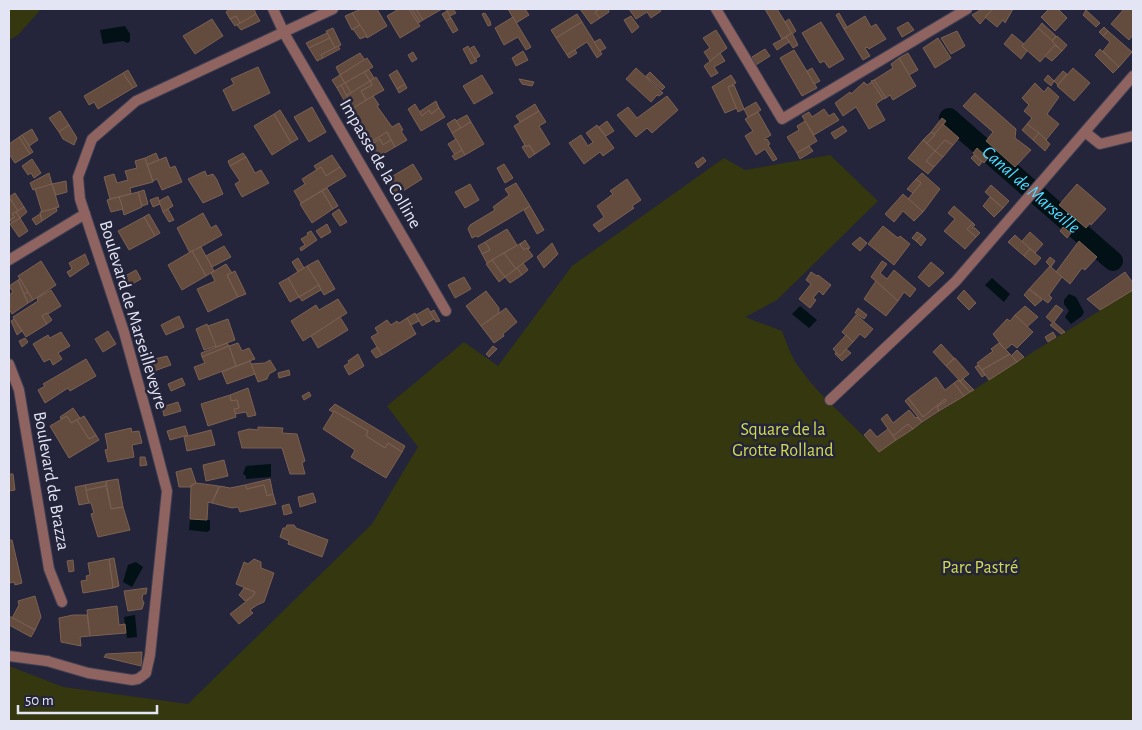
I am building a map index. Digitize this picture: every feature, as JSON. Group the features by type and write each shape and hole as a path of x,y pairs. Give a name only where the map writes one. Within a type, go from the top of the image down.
{"street":[{"name":"Impasse de la Colline","path":"273,9 284,33 446,311"},
{"name":"Boulevard de Marseilleveyre","path":"9,656 47,661 88,673 132,680 138,679 146,673 150,655 167,491 126,342 80,199 78,177 92,139 136,101 333,9"},
{"path":"716,9 782,119 967,9"},
{"path":"830,400 956,281 1133,76"},
{"path":"1085,132 1100,144 1133,136"},
{"path":"9,260 85,214"},
{"name":"Boulevard de Brazza","path":"9,364 19,390 49,569 62,602"}],"green space":[{"path":"9,9 41,9 18,35 9,40"},
{"path":"830,155 878,201 777,300 745,317 782,331 792,356 805,375 825,398 878,451 1133,290 1133,721 9,721 9,666 63,687 188,704 372,524 418,447 387,406 464,342 498,366 572,266 724,158 745,170"}],"shaded area":[{"path":"125,26 130,34 130,41 128,43 123,41 103,44 100,30"},
{"path":"992,278 1010,294 1004,302 985,285"},
{"path":"1069,294 1076,297 1084,312 1082,316 1071,324 1065,317 1069,311 1064,304 1064,300"},
{"path":"800,306 817,320 809,328 792,314"},
{"path":"271,464 271,477 246,479 246,476 243,474 246,466"},
{"path":"190,519 210,520 210,530 207,532 189,530"},
{"path":"136,562 143,567 132,587 123,582 128,565"},
{"path":"135,615 137,637 127,638 124,617"}],"building":[{"path":"230,9 254,9 256,14 240,23 236,16 230,19 226,12"},
{"path":"361,9 377,9 387,26 367,38 352,13"},
{"path":"399,9 409,9 420,26 400,38 387,16"},
{"path":"409,9 412,9 420,22 418,23"},
{"path":"412,9 416,9 423,20 420,22"},
{"path":"416,9 442,9 423,20"},
{"path":"446,9 453,9 456,13 450,16"},
{"path":"508,9 525,9 529,15 516,23"},
{"path":"580,9 600,9 595,12 600,18 591,24"},
{"path":"600,9 608,9 609,12 600,18 595,12"},
{"path":"629,9 659,9 661,11 651,18 647,12 636,19"},
{"path":"765,9 777,9 792,33 782,39"},
{"path":"982,9 993,9 980,24 972,15"},
{"path":"993,9 1013,9 1005,23 1003,20 997,27 985,17"},
{"path":"1049,9 1058,9 1067,18 1055,31 1041,17"},
{"path":"1124,9 1133,9 1133,35 1129,40 1111,24"},
{"path":"1086,10 1100,23 1096,27 1083,15"},
{"path":"447,11 451,18 446,21 442,14"},
{"path":"352,13 360,25 352,30 345,16"},
{"path":"485,13 491,25 488,26 482,14"},
{"path":"839,13 847,27 844,29 836,15"},
{"path":"256,14 260,21 241,30 237,25"},
{"path":"577,14 582,22 556,38 551,30"},
{"path":"236,16 240,23 235,26 230,19"},
{"path":"631,16 639,27 632,33 624,20"},
{"path":"865,16 871,27 876,24 886,39 869,49 865,48 870,56 863,60 844,29"},
{"path":"513,17 531,47 526,50 518,37 504,45 495,28"},
{"path":"451,18 458,30 453,33 446,21"},
{"path":"212,19 223,36 195,54 183,36"},
{"path":"789,19 796,31 792,34 785,22"},
{"path":"582,22 602,54 597,58 587,42 567,55 556,38"},
{"path":"821,22 844,59 829,68 824,61 820,63 802,33"},
{"path":"908,22 914,30 902,37 897,28"},
{"path":"1042,23 1056,36 1052,41 1038,28"},
{"path":"360,25 367,36 360,39 353,29"},
{"path":"1104,27 1108,31 1103,36 1099,32"},
{"path":"333,28 341,45 335,48 326,31"},
{"path":"1038,28 1056,44 1040,62 1022,46"},
{"path":"716,30 727,48 710,61 704,52 710,48 703,38"},
{"path":"957,31 965,46 951,54 941,38"},
{"path":"1108,31 1132,52 1119,67 1103,51 1110,42 1103,36"},
{"path":"327,33 330,38 309,48 306,43"},
{"path":"792,33 798,45 793,48 786,37"},
{"path":"1012,34 1024,44 1022,46 1027,51 1021,59 1004,44"},
{"path":"1057,36 1067,45 1062,51 1052,41"},
{"path":"786,37 789,42 777,50 773,44"},
{"path":"330,38 335,48 321,55 323,58 317,61 309,48"},
{"path":"938,38 951,58 935,68 923,48"},
{"path":"600,39 606,48 600,51 594,42"},
{"path":"1055,45 1062,51 1052,61 1045,56"},
{"path":"338,46 340,49 323,58 321,55"},
{"path":"468,46 477,61 471,64 463,49"},
{"path":"474,46 480,56 475,59 469,49"},
{"path":"765,49 770,56 756,65 752,57"},
{"path":"1100,49 1119,67 1113,73 1095,55"},
{"path":"575,50 577,53 569,58 567,55"},
{"path":"794,50 817,88 802,96 780,58"},
{"path":"523,51 528,60 516,66 512,58"},
{"path":"413,52 417,59 412,62 408,55"},
{"path":"360,53 365,60 340,75 336,67"},
{"path":"720,53 725,61 714,67 718,73 711,77 704,66"},
{"path":"908,53 918,70 909,75 899,58"},
{"path":"367,58 373,67 345,83 340,75"},
{"path":"899,58 916,86 893,100 890,95 886,98 874,80 893,68 891,64"},
{"path":"258,67 270,93 233,111 223,90 234,84 231,79"},
{"path":"636,68 663,93 659,96 657,95 651,102 626,79"},
{"path":"812,68 820,81 814,84 807,71"},
{"path":"1073,68 1090,83 1074,101 1057,86"},
{"path":"128,70 137,86 133,88 123,73"},
{"path":"369,70 374,78 370,81 364,72"},
{"path":"397,70 405,84 397,89 389,75"},
{"path":"1063,71 1067,74 1058,85 1054,81"},
{"path":"364,72 370,81 351,93 345,83"},
{"path":"650,72 665,87 662,90 646,76"},
{"path":"123,73 133,88 98,109 94,102 89,105 84,96"},
{"path":"340,75 345,83 337,88 332,80"},
{"path":"482,75 493,93 474,104 463,86"},
{"path":"731,75 736,83 728,87 737,108 725,113 712,87"},
{"path":"1048,75 1054,81 1051,86 1044,80"},
{"path":"376,77 384,90 366,100 361,91 372,85 370,81"},
{"path":"519,79 534,82 532,86 522,84"},
{"path":"874,80 886,98 883,99 871,81"},
{"path":"370,81 372,85 361,91 366,100 347,112 341,102 348,98 347,95"},
{"path":"864,82 867,85 872,82 883,99 876,104 885,120 869,129 856,107 843,116 835,103 850,92 851,94"},
{"path":"345,83 351,93 346,95 341,85"},
{"path":"1035,83 1044,92 1048,87 1059,97 1047,114 1059,124 1046,140 1027,124 1032,118 1024,111 1029,105 1022,98"},
{"path":"405,84 407,88 399,93 397,89"},
{"path":"341,85 348,98 344,100 337,88"},
{"path":"734,85 744,109 738,112 728,87"},
{"path":"975,93 1016,129 1015,138 1031,150 1015,167 986,141 993,132 963,106"},
{"path":"373,96 379,105 377,106 392,127 399,123 403,130 401,131 407,140 395,147 387,132 366,145 347,112"},
{"path":"667,96 678,110 652,133 647,128 636,137 617,115 628,107 637,118"},
{"path":"436,101 439,108 431,114 429,110 422,116 419,112"},
{"path":"756,102 761,110 748,117 744,109"},
{"path":"415,104 422,116 429,110 431,114 439,108 445,117 421,131 408,109"},
{"path":"535,104 539,111 520,122 516,116"},
{"path":"312,107 326,132 309,142 294,117"},
{"path":"824,109 829,116 834,113 839,120 814,135 802,116 809,112 812,117"},
{"path":"280,110 298,139 291,143 274,114"},
{"path":"60,111 69,125 59,132 49,118"},
{"path":"539,111 546,122 539,126 550,144 535,154 529,145 526,147 514,126"},
{"path":"758,112 771,135 764,139 767,139 770,144 768,145 777,159 773,161 765,149 756,155 745,136 753,131 745,119"},
{"path":"274,114 291,143 272,155 254,126"},
{"path":"467,115 471,122 461,128 456,121"},
{"path":"942,118 946,121 935,135 931,132"},
{"path":"455,119 461,128 452,133 447,124"},
{"path":"607,121 614,131 606,136 599,127"},
{"path":"805,121 817,141 797,153 787,137 799,130 797,126"},
{"path":"471,122 484,144 465,155 452,133"},
{"path":"943,124 959,138 953,145 945,140 935,151 927,143"},
{"path":"1027,124 1039,133 1033,140 1022,130"},
{"path":"69,125 77,138 74,145 63,139 59,132"},
{"path":"597,125 614,148 603,156 600,152 584,164 569,143 581,135 588,146 593,142 586,133"},
{"path":"843,126 847,131 835,139 831,133"},
{"path":"32,129 38,140 29,146 22,135"},
{"path":"387,132 391,140 383,145 380,139 367,147 366,145"},
{"path":"931,132 935,135 927,143 923,140"},
{"path":"1039,133 1050,144 1045,151 1033,140"},
{"path":"22,135 33,152 30,154 19,137"},
{"path":"19,137 30,154 15,163 9,154 9,144"},
{"path":"380,139 383,145 391,140 395,147 374,159 367,147"},
{"path":"456,139 462,150 455,155 448,144"},
{"path":"923,140 935,151 926,161 934,167 928,174 908,158"},
{"path":"945,140 953,145 943,157 935,151"},
{"path":"525,145 526,147 529,145 535,154 529,158 522,147"},
{"path":"809,146 813,151 800,159 797,153"},
{"path":"977,148 988,158 984,163 973,153"},
{"path":"462,150 465,155 455,160 452,156"},
{"path":"935,151 943,157 934,167 926,161"},
{"path":"156,153 159,160 147,165 145,158"},
{"path":"243,153 246,157 230,166 228,161"},
{"path":"332,155 340,167 326,176 321,167 317,170 314,166"},
{"path":"974,155 982,162 979,166 971,158"},
{"path":"166,157 170,168 175,166 182,182 162,190 157,179 153,181 147,165"},
{"path":"246,157 255,173 261,170 269,183 242,197 235,184 240,181 230,166"},
{"path":"703,157 706,161 698,168 695,163"},
{"path":"145,158 153,182 130,188 131,194 110,199 104,177 114,174 117,183 128,180 125,171 137,168 135,161"},
{"path":"32,159 41,173 34,178 31,173 28,175 22,166"},
{"path":"413,164 422,179 403,191 399,186 392,190 386,180"},
{"path":"504,164 513,178 505,183 497,168"},
{"path":"321,167 326,176 340,167 346,176 301,203 294,191 305,184 302,179"},
{"path":"205,171 207,176 213,174 223,194 203,203 188,179"},
{"path":"49,173 52,184 33,190 30,183"},
{"path":"922,173 940,189 923,212 908,199 921,183 916,179"},
{"path":"627,179 641,200 632,206 634,208 599,232 593,225 604,217 597,206 613,194 610,191"},
{"path":"916,179 921,183 913,193 907,189"},
{"path":"66,181 67,192 56,195 52,184"},
{"path":"516,183 530,206 478,237 472,238 468,229 470,225 495,210 493,207 509,195 505,189"},
{"path":"52,184 59,207 42,212 35,189"},
{"path":"470,184 479,200 465,208 455,192"},
{"path":"1077,184 1106,209 1086,228 1059,205"},
{"path":"991,185 1009,201 1003,208 985,192"},
{"path":"399,186 403,191 395,195 392,190"},
{"path":"327,188 338,206 333,209 322,191"},
{"path":"144,190 148,204 142,206 138,192"},
{"path":"322,191 333,209 312,223 300,204"},
{"path":"138,192 142,207 124,215 119,197"},
{"path":"15,193 24,207 18,211 9,197"},
{"path":"903,194 923,212 914,221 903,211 894,222 885,214"},
{"path":"168,196 173,206 163,212 159,201"},
{"path":"9,197 18,211 12,214 15,217 10,220 9,218"},
{"path":"119,197 123,209 111,212 107,200"},
{"path":"158,197 160,204 153,207 150,200"},
{"path":"990,197 1003,208 994,217 983,206"},
{"path":"530,206 544,230 537,234 524,210"},
{"path":"954,206 973,223 967,229 976,237 965,249 944,231 955,219 948,213"},
{"path":"24,207 27,212 20,218 16,212"},
{"path":"56,208 57,211 42,221 40,212"},
{"path":"168,209 174,220 169,222 163,212"},
{"path":"339,209 347,222 340,226 332,214"},
{"path":"16,212 20,218 12,223 10,220 15,217 12,214"},
{"path":"203,213 211,228 216,225 222,235 190,253 177,228"},
{"path":"40,214 42,221 36,225 32,219"},
{"path":"149,214 160,233 155,236 144,217"},
{"path":"144,217 155,236 129,250 118,231"},
{"path":"20,218 28,231 19,237 10,224"},
{"path":"973,223 975,225 972,228 975,228 980,233 976,237 967,229"},
{"path":"327,224 331,232 321,238 316,231"},
{"path":"883,226 898,238 900,236 910,244 894,265 868,244"},
{"path":"1063,227 1071,233 1067,238 1060,231"},
{"path":"507,229 517,245 487,263 482,254 490,250 485,242"},
{"path":"311,231 317,240 301,251 300,248 305,245 301,239"},
{"path":"917,232 922,235 916,241 912,238"},
{"path":"1030,232 1043,244 1035,253 1022,241"},
{"path":"922,235 926,239 921,246 916,241"},
{"path":"1015,235 1030,249 1024,256 1008,242"},
{"path":"860,237 867,243 860,251 852,244"},
{"path":"525,240 530,248 524,250 520,245"},
{"path":"1079,241 1097,257 1085,270 1082,268 1070,284 1056,272"},
{"path":"485,242 490,250 482,254 478,246"},
{"path":"523,242 520,245 524,250 527,248 533,256 516,269 504,253"},
{"path":"552,243 558,254 544,268 537,257"},
{"path":"224,246 231,257 212,267 206,256"},
{"path":"201,247 214,271 206,276 192,251"},
{"path":"1030,249 1041,258 1035,265 1024,256"},
{"path":"192,251 206,276 182,290 168,265"},
{"path":"504,253 516,269 505,277 492,260"},
{"path":"85,254 89,264 70,277 67,272 72,269 69,263"},
{"path":"1050,257 1055,261 1051,267 1046,262"},
{"path":"298,258 304,268 298,272 292,262"},
{"path":"318,260 335,289 324,295 307,266"},
{"path":"492,260 505,277 499,282 486,264"},
{"path":"41,261 56,285 33,300 18,276"},
{"path":"882,261 887,264 880,273 887,279 894,270 916,289 910,297 904,292 898,301 871,277"},
{"path":"931,262 944,273 929,287 918,277"},
{"path":"523,263 528,270 522,275 517,268"},
{"path":"226,264 232,273 227,275 238,297 208,312 197,289 215,281 211,273"},
{"path":"307,266 319,285 299,297 288,278"},
{"path":"1050,266 1062,277 1049,295 1052,298 1048,303 1029,289"},
{"path":"517,268 522,275 510,283 505,277"},
{"path":"136,270 141,279 127,287 123,277"},
{"path":"235,271 246,294 238,297 227,275"},
{"path":"811,272 831,285 823,295 819,291 813,298 816,300 810,308 799,299 811,284 806,280"},
{"path":"1125,272 1133,283 1133,290 1100,310 1087,299"},
{"path":"464,277 471,289 455,298 448,285"},
{"path":"288,278 299,297 290,302 279,283"},
{"path":"20,279 28,292 24,294 18,280"},
{"path":"18,280 28,303 12,314 9,309 9,295 13,292 9,286"},
{"path":"876,281 898,301 886,316 864,299"},
{"path":"319,285 321,290 302,301 299,297"},
{"path":"1029,289 1042,300 1035,306 1024,295"},
{"path":"51,290 61,306 42,316 47,324 26,337 13,317 38,301 37,298"},
{"path":"964,290 976,303 969,310 957,298"},
{"path":"486,291 499,308 499,313 481,326 466,306"},
{"path":"28,292 33,300 28,303 24,294"},
{"path":"338,299 347,313 303,341 291,321 316,305 319,310"},
{"path":"1056,305 1063,310 1054,322 1065,332 1061,334 1050,325 1053,323 1046,317"},
{"path":"1025,306 1038,317 1027,327 1015,315"},
{"path":"428,308 434,319 422,326 416,315"},
{"path":"506,308 517,322 503,334 504,336 494,343 481,326"},
{"path":"858,308 867,315 864,319 855,313"},
{"path":"434,310 440,321 436,322 430,312"},
{"path":"47,313 52,320 47,324 42,316"},
{"path":"415,313 419,321 411,325 407,318"},
{"path":"856,315 873,329 865,338 860,334 853,342 842,332"},
{"path":"1015,315 1033,332 1017,348 1012,344 1005,350 993,334 1007,319 1010,321"},
{"path":"179,316 184,327 166,335 161,325"},
{"path":"340,317 348,330 318,348 311,336"},
{"path":"407,318 416,334 382,355 371,337 378,333 375,328 387,320 391,325"},
{"path":"14,319 22,331 17,335 11,321"},
{"path":"228,319 235,340 216,347 208,326"},
{"path":"207,324 216,346 204,350 196,329"},
{"path":"108,331 116,344 103,352 95,339"},
{"path":"61,332 70,346 58,353 62,359 53,365 50,359 44,362 33,344 48,335 50,338"},
{"path":"1053,332 1056,337 1048,342 1045,337"},
{"path":"846,335 853,342 840,356 833,349"},
{"path":"25,338 28,342 22,347 19,341"},
{"path":"227,343 229,346 202,357 201,353"},
{"path":"238,343 242,351 249,348 255,359 236,366 229,346"},
{"path":"999,343 1010,354 982,370 977,363 993,351 991,349"},
{"path":"941,344 954,358 946,366 933,352"},
{"path":"229,346 236,366 199,380 194,367 205,363 202,357"},
{"path":"493,346 497,349 489,357 486,354"},
{"path":"377,347 382,355 376,358 371,351"},
{"path":"846,349 851,353 842,361 835,354 836,352 840,356"},
{"path":"1017,350 1024,357 1017,362 1011,356"},
{"path":"358,354 364,366 349,375 344,366"},
{"path":"1010,354 1017,362 989,380 982,370"},
{"path":"167,356 171,365 154,371 151,360"},
{"path":"955,358 969,374 960,381 946,366"},
{"path":"86,359 96,376 70,391 68,388 45,403 38,390 45,386 43,384"},
{"path":"270,360 276,370 269,374 267,379 258,382 251,364 265,363"},
{"path":"250,361 255,374 227,384 222,372"},
{"path":"978,365 985,375 982,377 975,367"},
{"path":"289,370 290,375 279,378 278,373"},
{"path":"936,377 945,390 954,383 964,396 939,411 937,407 946,401 945,399 923,417 908,398"},
{"path":"182,378 185,385 171,391 168,384"},
{"path":"963,379 974,390 970,392 960,381"},
{"path":"958,380 970,392 964,396 954,383"},
{"path":"248,388 256,415 248,417 246,412 235,414 234,409 239,408 237,400 231,401 230,395"},
{"path":"309,392 311,396 304,400 302,396"},
{"path":"230,395 231,401 237,400 239,408 234,409 236,417 208,426 201,404"},
{"path":"908,398 923,417 945,399 946,401 937,407 939,411 922,422 905,401"},
{"path":"178,402 181,411 164,416 162,407"},
{"path":"335,404 405,446 402,452 388,443 385,448 366,436 368,431 329,410"},
{"path":"73,408 80,418 71,423 67,416 61,419 60,417"},
{"path":"909,410 922,422 913,429 908,424 893,436 881,419 887,414 893,423"},
{"path":"334,411 368,431 366,436 385,448 388,443 402,452 386,478 351,457 355,450 323,429"},
{"path":"67,416 71,423 77,420 89,439 96,435 99,440 69,458 50,426"},
{"path":"84,416 96,435 89,439 77,420"},
{"path":"908,424 913,429 896,440 893,436"},
{"path":"185,426 188,435 170,440 167,431"},
{"path":"258,427 283,428 282,433 297,434 305,461 302,463 305,474 290,474 282,448 242,448 238,432 249,429 258,430"},
{"path":"131,428 132,432 139,431 142,443 132,445 134,457 108,462 105,450 108,449 105,434"},
{"path":"870,429 877,437 888,429 896,440 879,452 864,435"},
{"path":"211,430 215,445 187,451 184,437"},
{"path":"140,457 145,457 147,465 140,466"},
{"path":"224,460 228,476 206,481 203,465"},
{"path":"191,468 196,483 191,485 191,487 179,487 176,472"},
{"path":"9,474 13,474 15,490 9,491"},
{"path":"118,479 123,507 111,509 106,481"},
{"path":"270,479 273,494 267,496 264,485 247,489 245,485"},
{"path":"106,481 106,486 86,490 85,485"},
{"path":"196,483 219,486 212,503 208,502 207,520 190,519 191,486"},
{"path":"85,485 89,503 79,505 75,487"},
{"path":"245,485 247,489 264,485 267,496 273,494 276,504 240,512 238,507 232,508 212,503 220,486 230,488"},
{"path":"106,486 111,509 123,507 130,530 98,537 91,514 94,513 86,490"},
{"path":"313,493 316,502 300,507 298,497"},
{"path":"289,504 292,513 284,515 282,506"},
{"path":"287,525 294,525 296,528 328,540 322,557 288,544 289,541 280,537 283,528 286,528"},
{"path":"9,540 12,540 22,583 15,585 14,582 10,583 9,579"},
{"path":"114,558 119,586 113,588 109,559"},
{"path":"109,559 113,588 83,593 81,581 87,580 86,576 90,575 88,563"},
{"path":"254,559 261,562 261,568 274,573 264,602 250,610 253,613 239,624 230,614 253,596 255,592 236,584 244,562 248,564"},
{"path":"73,560 74,571 69,572 67,561"},
{"path":"147,588 146,594 143,594 142,599 144,603 142,609 128,611 124,591"},
{"path":"244,588 255,592 253,596 245,601 239,595"},
{"path":"35,596 41,617 35,630 12,618 19,605 18,601"},
{"path":"117,606 119,625 125,624 126,633 90,636 87,610"},
{"path":"87,615 90,636 80,637 81,646 61,642 59,618"},
{"path":"9,616 35,630 31,637 9,625"},
{"path":"142,652 141,666 104,657 106,654"}],"waterway":[{"name":"Canal de Marseille","path":"949,118 1113,261"}],"park label":[{"name":"Square de la Grotte Rolland","path":"783,440"},
{"name":"Parc Pastré","path":"980,568"}]}
